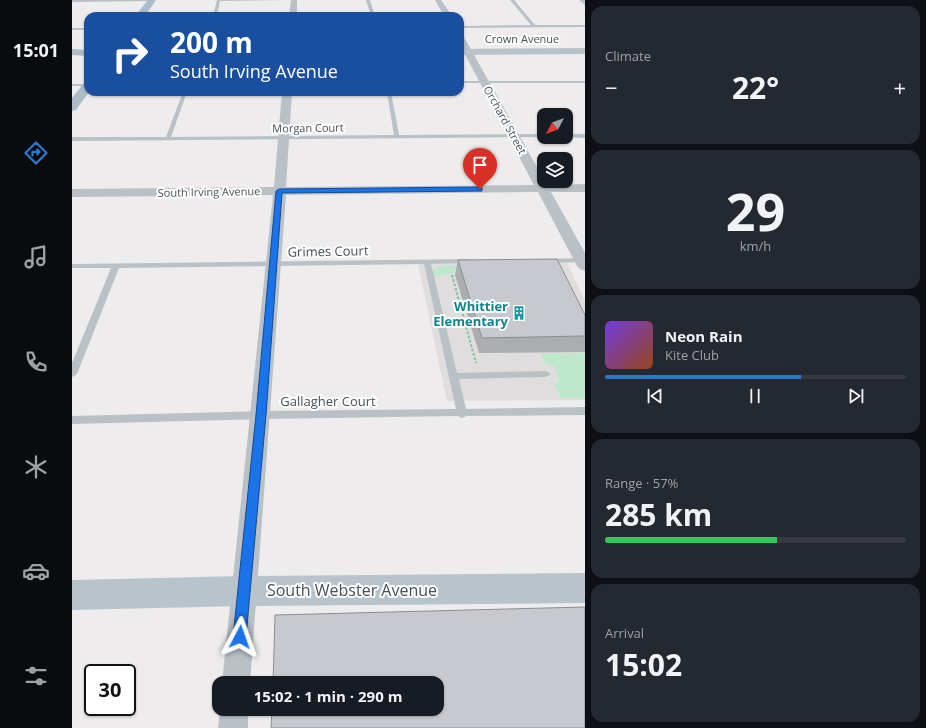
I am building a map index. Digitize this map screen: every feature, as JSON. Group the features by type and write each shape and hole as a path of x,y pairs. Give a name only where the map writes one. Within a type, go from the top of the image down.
{"main road":[{"path":"143,12 152,0"},
{"path":"73,52 84,53"},
{"path":"72,107 84,90"}],"street":[{"path":"293,12 294,0"},
{"path":"438,0 446,12"},
{"name":"Crown Avenue","path":"464,52 585,51"},
{"name":"Orchard Street","path":"464,52 485,82 542,189 584,262"},
{"path":"237,676 243,591 261,415 287,96"},
{"name":"South Irving Avenue","path":"72,193 585,188"},
{"name":"South Webster Avenue","path":"72,595 243,591 585,588"},
{"path":"233,728 234,716"}],"lane":[{"path":"73,2 152,0"},
{"path":"216,12 219,0 285,0"},
{"path":"368,0 372,12"},
{"path":"512,0 534,26"},
{"path":"464,27 585,26"},
{"path":"72,29 84,29"},
{"path":"464,82 584,82"},
{"path":"72,85 84,85"},
{"path":"168,138 184,96"},
{"path":"390,96 397,137"},
{"name":"Morgan Court","path":"72,139 537,136"},
{"path":"573,136 585,136"},
{"name":"Grimes Court","path":"72,266 479,261"},
{"path":"535,261 584,262"},
{"path":"428,262 462,414"},
{"path":"72,374 116,265"},
{"path":"453,376 546,374"},
{"name":"Gallagher Court","path":"72,420 261,415 462,414 585,411"}],"path":[{"path":"452,275 478,375"}],"shaded area":[{"path":"567,263 585,300 585,400 447,401 418,264"}],"green space":[{"path":"445,265 478,266 474,274 454,273 433,276 433,271 436,268"},
{"path":"585,353 585,398 561,398 554,384 560,381 554,366 546,364 541,354"}],"building":[{"name":"Whittier Elementary","path":"557,259 585,315 585,336 482,338 458,260"},
{"path":"585,607 585,728 271,728 272,716 444,716 444,676 273,676 275,615"}],"place":[{"name":"Whittier Elementary","path":"519,313"}],"route":[{"path":"240,637 243,591 261,415 279,191 480,189"}]}
